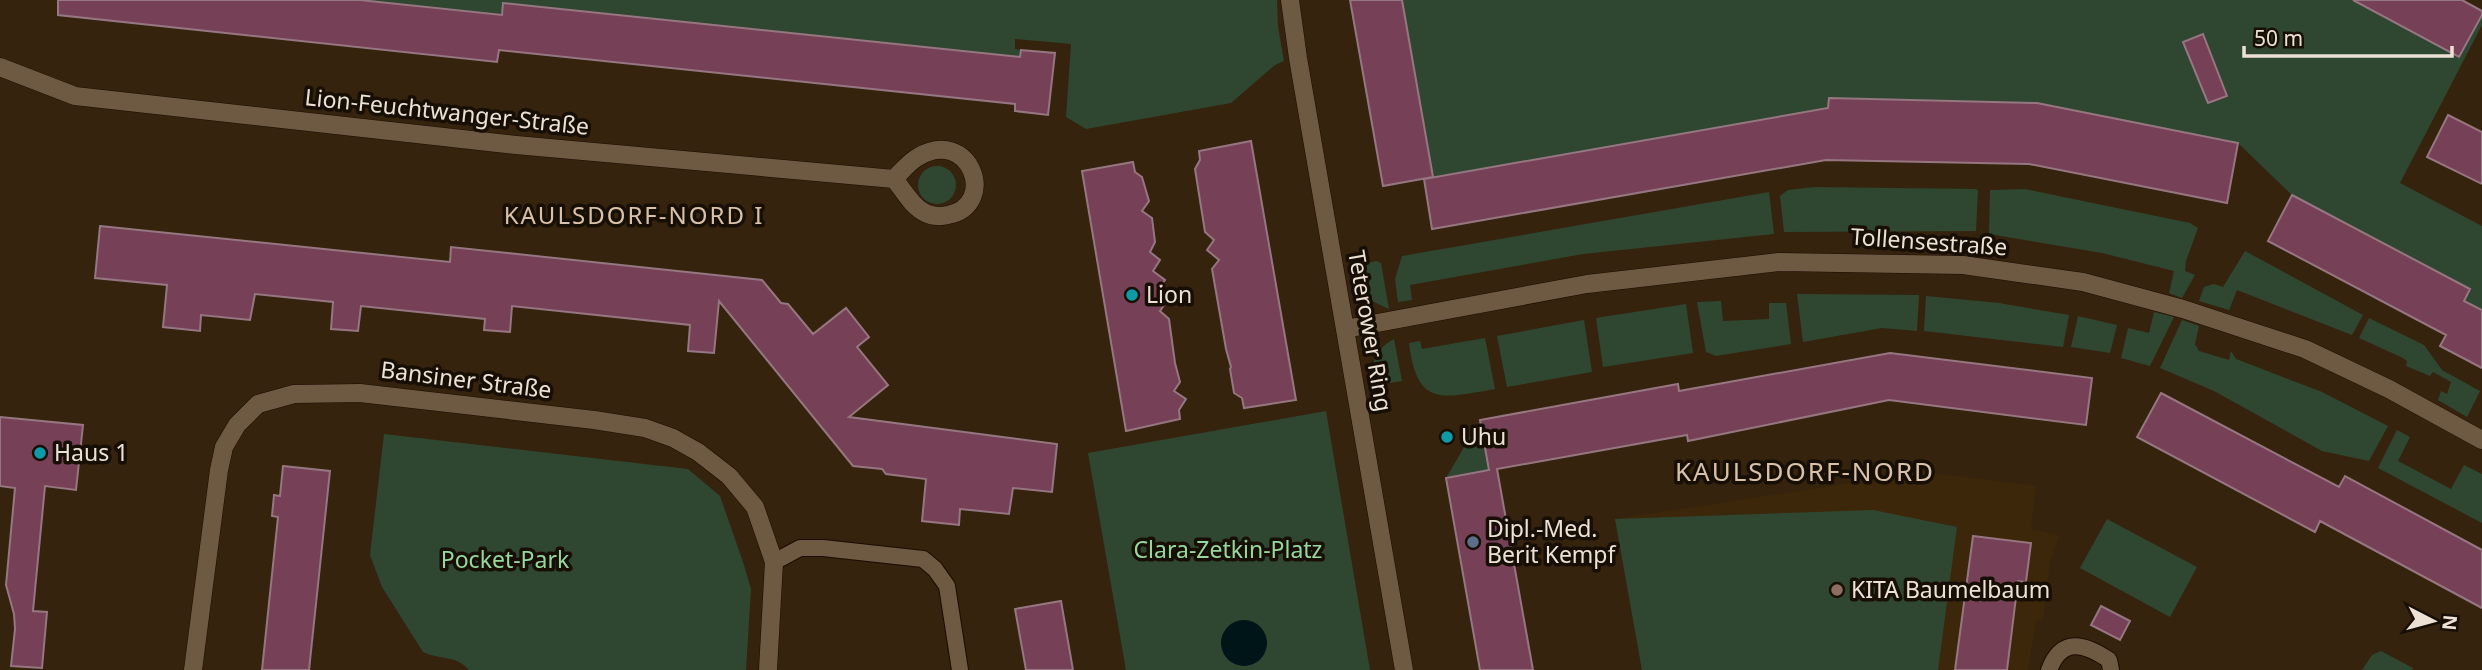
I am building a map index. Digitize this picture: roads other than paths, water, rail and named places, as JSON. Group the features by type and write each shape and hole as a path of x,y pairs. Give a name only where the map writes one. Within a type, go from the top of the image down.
{"street":[{"name":"Teterower Ring","path":"1290,0 1297,58 1404,670"},
{"name":"Lion-Feuchtwanger-Straße","path":"0,67 75,96 516,145 894,178"},
{"path":"940,149 959,153 971,164 976,187 970,202 957,213 939,217 921,211 894,178 918,157 940,149"},
{"name":"Tollensestraße","path":"1345,328 1587,284 1779,262 1963,265 2083,282 2183,309 2305,349 2389,389 2482,440"},
{"name":"Bansiner Straße","path":"193,670 224,447 237,425 258,404 294,394 374,394 594,420 645,428 673,438 698,452 729,476 755,506 774,562 768,670"}],"lane":[{"path":"774,562 800,548 923,559 935,569 947,586 960,670"},
{"path":"2049,670 2054,656 2073,646 2091,648 2109,660 2111,670"}],"place":[{"name":"Lion","path":"1132,295"},
{"name":"Uhu","path":"1447,437"},
{"name":"Haus 1","path":"40,453"},
{"name":"Dipl.-Med. Berit Kempf","path":"1473,542"},
{"name":"KITA Baumelbaum","path":"1837,590"}],"district":[{"name":"KAULSDORF-NORD I","path":"634,216"},
{"name":"KAULSDORF-NORD","path":"1805,472"}],"park label":[{"name":"Clara-Zetkin-Platz","path":"1228,550"},
{"name":"Pocket-Park","path":"505,560"}]}
